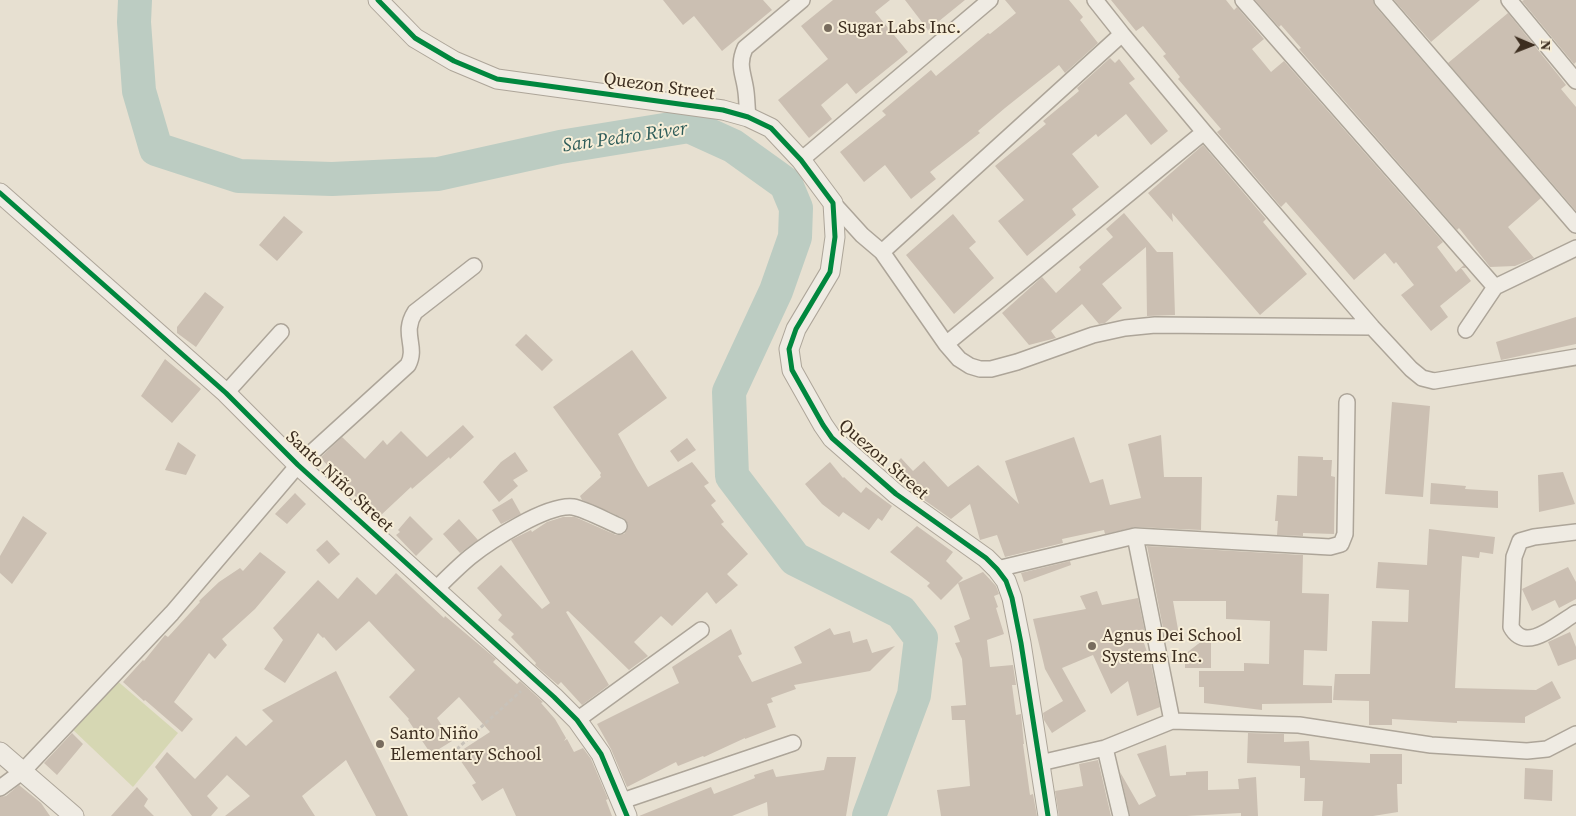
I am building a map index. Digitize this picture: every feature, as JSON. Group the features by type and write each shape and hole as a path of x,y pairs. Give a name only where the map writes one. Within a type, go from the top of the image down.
{"street":[{"name":"Quezon Street","path":"378,0 415,38 454,61 497,80 723,110 748,117 770,128 801,160 833,203 834,237 830,272 796,329 788,349 792,370 832,438 896,494 986,558 1006,581 1012,598 1021,642 1048,816"},
{"path":"748,117 744,82 740,67 741,57 745,48 802,0"},
{"path":"801,160 990,0"},
{"path":"1095,0 1204,132 1372,327 1411,369 1422,378 1434,381 1576,357"},
{"path":"1243,0 1495,287"},
{"path":"1382,0 1576,225"},
{"path":"1509,0 1576,81"},
{"path":"882,252 1122,34"},
{"path":"946,344 1204,132"},
{"name":"Santo Niño Street","path":"0,193 226,393 298,465 436,589 577,720 600,754 625,809"},
{"path":"833,203 862,235 882,252 946,344 959,359 970,366 980,369 991,369 1017,362 1093,335 1125,328 1155,325 1372,327"},
{"path":"1466,330 1495,287 1576,248"},
{"path":"0,788 23,771 172,613 298,465 408,365 412,357 408,329 409,321 415,312 474,266"},
{"path":"226,393 281,332"},
{"path":"997,569 1134,536 1330,547 1341,544 1345,534 1347,402"},
{"path":"436,589 470,557 504,533 555,509 574,507 619,526"},
{"path":"1576,532 1534,537 1520,541 1514,557 1511,627 1515,634 1521,638 1535,638 1576,613"},
{"path":"1134,536 1172,721"},
{"path":"577,720 701,630"},
{"path":"1040,763 1106,748 1172,721 1299,725 1431,745 1527,752 1547,749 1576,734"},
{"path":"625,809 793,743"},
{"path":"1106,748 1121,816"},
{"path":"0,752 74,816"}],"path":[{"path":"447,758 534,679"}],"green space":[{"path":"115,679 178,733 133,787 70,727"}],"building":[{"path":"663,0 763,0 772,10 722,51 694,16 683,25"},
{"path":"833,0 890,0 875,12 908,52 856,94 847,83 821,105 832,119 809,138 778,100 828,59 801,26"},
{"path":"905,0 965,0 928,30"},
{"path":"1005,0 1069,0 1083,17 1080,20 1098,43 1065,73 1059,65 1005,108 978,131 980,133 930,172 936,179 911,199 885,165 864,182 840,152 886,115 882,111 931,70 936,76 988,33 990,34 1016,13"},
{"path":"1111,0 1226,0 1234,10 1237,7 1264,39 1252,49 1271,72 1284,61 1443,242 1437,247 1456,272 1464,265 1466,268 1461,268 1471,281 1440,306 1448,317 1431,331 1401,295 1414,285 1396,262 1394,264 1385,253 1354,280 1286,202 1281,207 1217,132 1221,129 1178,79 1180,77 1163,56 1166,54 1143,26 1136,31"},
{"path":"1255,0 1373,0 1375,6 1541,198 1508,227 1534,258 1515,266 1490,267 1459,228 1457,230 1299,49 1301,48 1281,25 1279,27"},
{"path":"1394,0 1480,0 1431,42"},
{"path":"1576,0 1576,62 1574,64 1522,1"},
{"path":"1508,13 1566,85 1561,89 1576,107 1576,211 1448,63"},
{"path":"1110,58 1115,63 1119,59 1135,79 1129,83 1168,131 1151,145 1126,114 1098,137 1096,134 1072,154 1099,187 1072,209 1076,215 1027,256 998,221 1024,200 995,166 1046,124 1043,121 1079,91 1077,88"},
{"path":"1203,145 1266,219 1263,222 1307,274 1260,315 1172,213 1173,222 1148,193"},
{"path":"1124,213 1157,252 1173,252 1175,315 1147,316 1146,247 1102,284 1122,308 1105,323 1099,324 1082,304 1051,331 1056,338 1029,345 1002,313 1042,277 1056,293 1081,270 1079,267 1113,237 1106,229"},
{"path":"953,214 976,242 969,248 994,278 954,314 906,255"},
{"path":"284,216 303,232 277,261 259,245"},
{"path":"205,292 224,307 196,347 177,333 177,327"},
{"path":"1576,317 1576,344 1501,360 1496,342"},
{"path":"526,334 553,360 542,371 515,345"},
{"path":"632,350 667,398 618,434 637,469 648,487 692,462 709,483 704,486 716,501 711,505 724,522 721,524 748,554 727,574 738,585 716,604 707,592 672,626 661,616 634,642 648,656 629,670 568,611 566,612 609,685 582,705 561,682 558,685 535,665 536,663 511,637 514,634 498,620 502,615 477,588 501,565 542,609 550,603 511,540 531,530 532,532 547,522 563,517 575,517 616,535 624,534 627,530 628,524 623,518 582,500 580,496 601,477 601,473 553,407"},
{"path":"165,359 201,389 172,423 141,396"},
{"path":"1392,402 1430,406 1423,497 1385,494"},
{"path":"463,425 474,437 450,459 449,457 412,489 411,487 380,516 344,487 347,483 320,458 342,437 365,459 383,440 387,445 401,431 427,457"},
{"path":"1161,435 1164,477 1202,477 1201,530 1136,527 1105,534 1104,530 1062,539 1063,543 1005,557 997,535 980,540 970,504 951,519 913,492 890,470 901,458 913,471 924,461 948,487 978,465 1019,504 1005,461 1074,437 1090,483 1103,479 1110,505 1141,498 1128,444"},
{"path":"687,438 696,450 678,462 670,451"},
{"path":"178,442 196,455 186,475 165,470"},
{"path":"515,452 528,471 513,480 518,486 499,502 483,482 501,462"},
{"path":"1298,456 1323,457 1323,460 1332,460 1331,476 1335,477 1334,534 1303,533 1303,536 1277,535 1278,521 1275,521 1277,495 1297,496"},
{"path":"830,462 843,478 861,493 866,487 892,506 882,521 878,518 869,530 843,512 839,517 822,504 805,484"},
{"path":"1563,472 1575,504 1539,512 1538,475"},
{"path":"1431,483 1466,486 1465,489 1498,491 1498,508 1430,504"},
{"path":"295,493 306,504 287,524 275,514"},
{"path":"512,498 521,514 501,524 492,510"},
{"path":"23,516 47,533 12,584 0,573 0,556"},
{"path":"410,516 433,539 416,556 396,535"},
{"path":"459,519 478,540 460,553 443,534"},
{"path":"917,526 953,552 946,561 963,578 941,600 927,586 930,583 890,552"},
{"path":"1429,529 1495,537 1493,554 1480,552 1479,558 1462,556 1455,688 1536,690 1552,681 1561,698 1525,717 1525,723 1457,721 1457,723 1392,719 1392,725 1369,725 1369,701 1333,700 1335,674 1370,674 1372,621 1408,622 1409,590 1376,588 1378,562 1427,565"},
{"path":"327,540 340,554 329,564 316,550"},
{"path":"1147,546 1303,555 1302,593 1329,594 1327,651 1304,650 1303,685 1332,686 1332,703 1262,704 1262,710 1204,703 1204,687 1199,687 1199,671 1244,671 1244,663 1269,664 1270,621 1226,619 1226,601 1173,601 1179,635 1165,638"},
{"path":"260,552 286,572 255,609 222,639 227,645 215,659 209,653 174,702 193,719 182,732 123,682 144,661 165,635 168,637 199,601 219,582 240,568 243,571"},
{"path":"1070,561 1071,565 1024,582 1021,573"},
{"path":"1568,567 1576,582 1576,599 1559,608 1555,600 1532,611 1522,589"},
{"path":"983,572 996,586 999,594 994,596 1004,634 987,640 990,667 1013,665 1016,685 1012,685 1016,715 1021,714 1030,795 1033,794 1037,816 941,816 937,790 970,786 965,720 952,720 951,706 966,705 962,659 955,643 960,642 954,626 970,619 958,583"},
{"path":"396,573 444,618 445,616 496,659 493,662 517,684 520,681 543,702 541,703 555,719 566,738 564,741 567,739 574,752 583,748 591,759 608,799 606,800 612,816 516,816 503,788 482,801 472,785 476,783 456,754 490,732 459,697 437,718 452,741 431,754 409,719 389,697 415,670 369,621 336,651 318,633 285,683 264,669 283,640 273,628 318,580 338,599 357,577 376,595"},
{"name":"Agnus Dei School Systems Inc.","path":"1097,591 1102,605 1138,598 1147,642 1144,643 1151,664 1160,707 1137,716 1128,681 1111,694 1093,655 1062,668 1086,711 1052,733 1044,720 1043,713 1063,701 1045,669 1033,619 1086,609 1080,596"},
{"path":"830,628 834,635 850,631 853,643 867,639 872,653 895,646 870,671 794,685 796,689 771,698 773,702 767,704 776,727 745,738 704,757 678,766 676,762 627,787 611,749 597,724 679,683 672,667 731,629 742,654 738,656 752,682 802,663 794,647"},
{"path":"1570,632 1576,647 1576,659 1558,666 1548,642"},
{"path":"1211,634 1211,668 1185,668 1185,654"},
{"path":"336,671 408,816 376,816 346,760 302,796 315,816 225,816 250,796 227,775 207,796 218,808 211,816 192,816 155,767 167,752 195,779 236,736 246,746 273,721 262,710"},
{"path":"72,733 83,744 57,775 44,763"},
{"path":"1248,733 1284,734 1284,742 1309,741 1310,760 1370,763 1370,754 1402,754 1402,784 1397,784 1398,812 1373,816 1322,816 1323,801 1304,801 1305,778 1300,778 1300,766 1247,763"},
{"path":"1166,745 1170,776 1186,775 1186,772 1208,771 1208,790 1239,789 1238,779 1256,777 1258,816 1241,816 1241,813 1187,816 1130,816 1120,772 1139,805 1156,796 1137,754"},
{"path":"827,757 856,757 846,816 768,816 767,802 732,816 639,816 711,787 714,794 755,778 754,775 773,769 776,777 824,770"},
{"path":"1098,760 1111,816 1059,816 1055,791 1083,786 1079,764"},
{"path":"1525,768 1553,770 1552,801 1524,799"},
{"path":"19,785 41,803 50,816 0,816 0,797 6,796"},
{"path":"137,787 148,799 144,806 154,816 111,816"}],"waterway":[{"name":"San Pedro River","path":"135,0 134,22 139,91 156,149 239,176 332,179 438,174 560,147 689,126 733,146 786,184 796,208 795,237 776,291 729,392 732,476 795,559 901,612 921,638 914,695 869,816"}],"cycle path":[{"path":"378,0 415,38 454,61 497,79 723,110 748,117 771,128 801,160 833,203 835,237 830,272 796,329 789,349 792,370 832,438 896,494 986,558 1006,581 1012,598 1021,643 1048,816"},
{"path":"0,193 226,393 298,465 554,697 577,720 601,754 627,816"}],"place":[{"name":"Sugar Labs Inc.","path":"828,28"},
{"name":"Agnus Dei School Systems Inc.","path":"1092,646"},
{"name":"Santo Niño Elementary School","path":"380,744"}]}
